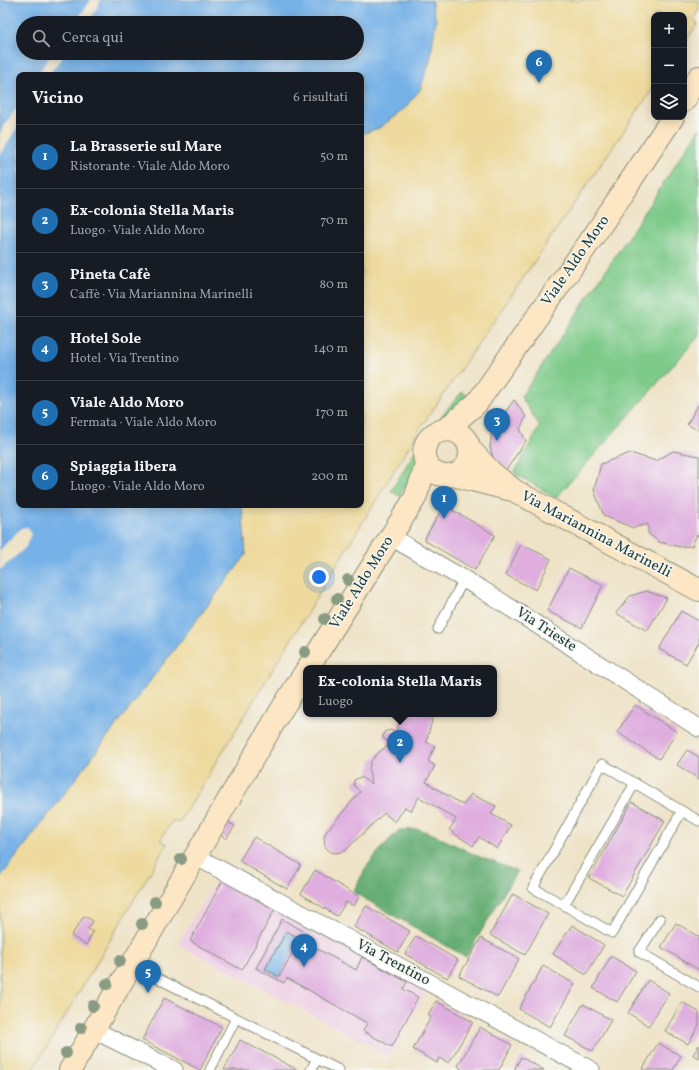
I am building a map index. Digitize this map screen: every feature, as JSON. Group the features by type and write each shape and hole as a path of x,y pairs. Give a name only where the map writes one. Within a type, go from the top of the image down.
{"street":[{"path":"690,100 699,77"},
{"name":"Viale Aldo Moro","path":"310,665 415,498 425,469 426,462 424,455 427,442 437,433 444,431 477,403 595,234 671,120"},
{"name":"Viale Aldo Moro","path":"415,498 449,476 459,473 468,462 468,445 477,403"},
{"path":"444,431 457,433 468,445"},
{"name":"Via Mariannina Marinelli","path":"468,445 492,473 515,491 699,590"},
{"path":"426,462 429,468 434,472 449,476"},
{"name":"Via Mariannina Marinelli","path":"449,476 515,491"},
{"name":"Via Trieste","path":"391,537 481,589 699,728"},
{"path":"70,1070 280,712 303,676"},
{"name":"Via Trentino","path":"195,856 591,1070"},
{"path":"94,1030 174,1070"}],"lane":[{"path":"438,629 464,579"},
{"path":"682,811 612,933 533,888 602,764 635,783 699,821"},
{"path":"564,905 635,783"},
{"path":"660,919 639,952 699,987"},
{"path":"155,977 339,1070"},
{"path":"210,1070 236,1018"},
{"path":"311,1070 317,1059"}],"shaded area":[{"path":"220,874 427,990 390,1056 178,944"}],"green space":[{"path":"699,129 699,336 556,498 514,473 540,426 521,397"},
{"path":"462,392 468,396 451,419 429,435 423,443 419,451 413,475 399,496 391,491 418,446"},
{"path":"418,829 435,835 475,855 517,871 466,957 353,892 367,866 384,845 399,830"}],"sand":[{"path":"431,0 699,0 699,10 693,19 698,23 687,40 687,12 651,12 651,91 419,430 179,823 173,820 160,840 167,844 33,1070 0,1070 0,878 246,555 242,508 364,508 364,133 379,128 403,110 436,21"}],"water":[{"path":"0,0 431,0 436,20 430,61 420,90 403,110 379,128 364,133 364,72 16,72 16,508 242,508 246,555 0,878"},
{"path":"287,931 300,939 279,977 265,969"}],"pier":[{"path":"91,0 101,0 92,16 80,16"},
{"path":"47,60 60,60 50,72 39,72"},
{"path":"16,109 16,129 0,156 0,134 4,125"},
{"path":"28,527 31,533 26,547 0,570 0,550 21,528"}],"building":[{"path":"514,400 526,417 520,429 526,441 506,470 494,461 490,447 492,430"},
{"path":"699,404 699,431 687,424"},
{"path":"673,451 699,456 699,538 697,534 692,546 680,547 659,542 648,533 648,524 633,528 604,516 594,490 601,464 630,453 656,461"},
{"path":"444,505 495,535 475,570 424,540"},
{"path":"521,544 551,559 536,590 506,575"},
{"path":"569,568 603,585 582,628 547,611"},
{"path":"646,591 667,598 647,631 616,613 630,596"},
{"path":"681,611 699,621 699,642 686,664 659,649"},
{"path":"635,705 677,732 659,759 617,732"},
{"path":"402,717 433,717 426,742 435,746 428,761 435,766 426,782 463,805 471,794 496,806 491,814 511,825 497,849 479,837 473,846 449,830 456,819 419,797 411,811 405,807 395,822 384,813 345,851 336,853 331,852 325,847 324,837 326,832 360,792 354,785 354,780 361,777 371,784 369,769 371,761 386,747 395,745 384,739 384,732 390,730 396,732"},
{"path":"687,750 699,757 699,779 677,765"},
{"path":"632,802 665,821 622,896 589,878"},
{"path":"228,822 235,826 226,839 220,834"},
{"path":"254,837 301,865 287,889 239,861"},
{"path":"315,870 359,897 354,906 346,902 337,916 301,894"},
{"path":"223,880 275,909 242,970 190,941"},
{"path":"513,894 548,914 525,955 490,935"},
{"path":"366,906 410,931 398,952 354,927"},
{"path":"84,916 93,921 88,929 93,932 86,945 71,936"},
{"path":"282,919 307,933 303,941 356,970 362,957 407,982 403,989 418,997 392,1047 363,1031 367,1023 287,978 284,983 256,968","holes":["287,931 300,939 279,977 265,969"]},
{"path":"676,923 699,937 699,970 661,947"},
{"path":"572,925 604,945 586,975 553,954"},
{"path":"416,936 458,960 447,978 405,954"},
{"path":"481,938 519,959 498,997 459,976"},
{"path":"611,956 636,971 617,1002 593,988"},
{"path":"543,966 575,984 550,1027 519,1009"},
{"path":"648,980 669,993 649,1026 628,1013"},
{"path":"164,998 222,1027 200,1070 142,1040"},
{"path":"436,1001 473,1022 449,1063 439,1058 437,1063 413,1049 431,1017 428,1015"},
{"path":"682,1002 699,1012 699,1025 688,1044 665,1031"},
{"path":"583,1004 611,1020 593,1051 565,1036"},
{"path":"480,1027 512,1045 499,1070 460,1070 461,1068 458,1066"},
{"path":"240,1040 298,1070 224,1070"},
{"path":"658,1043 681,1056 673,1070 642,1070"},
{"path":"699,1045 699,1058 693,1055"},
{"path":"521,1057 544,1070 514,1070"}],"place":[{"name":"Spiaggia libera","path":"539,83"},
{"name":"Pineta Cafè","path":"497,441"},
{"name":"La Brasserie sul Mare","path":"444,519"},
{"name":"Ex-colonia Stella Maris","path":"400,763"},
{"name":"Hotel Sole","path":"304,967"},
{"name":"Viale Aldo Moro","path":"148,993"}]}
